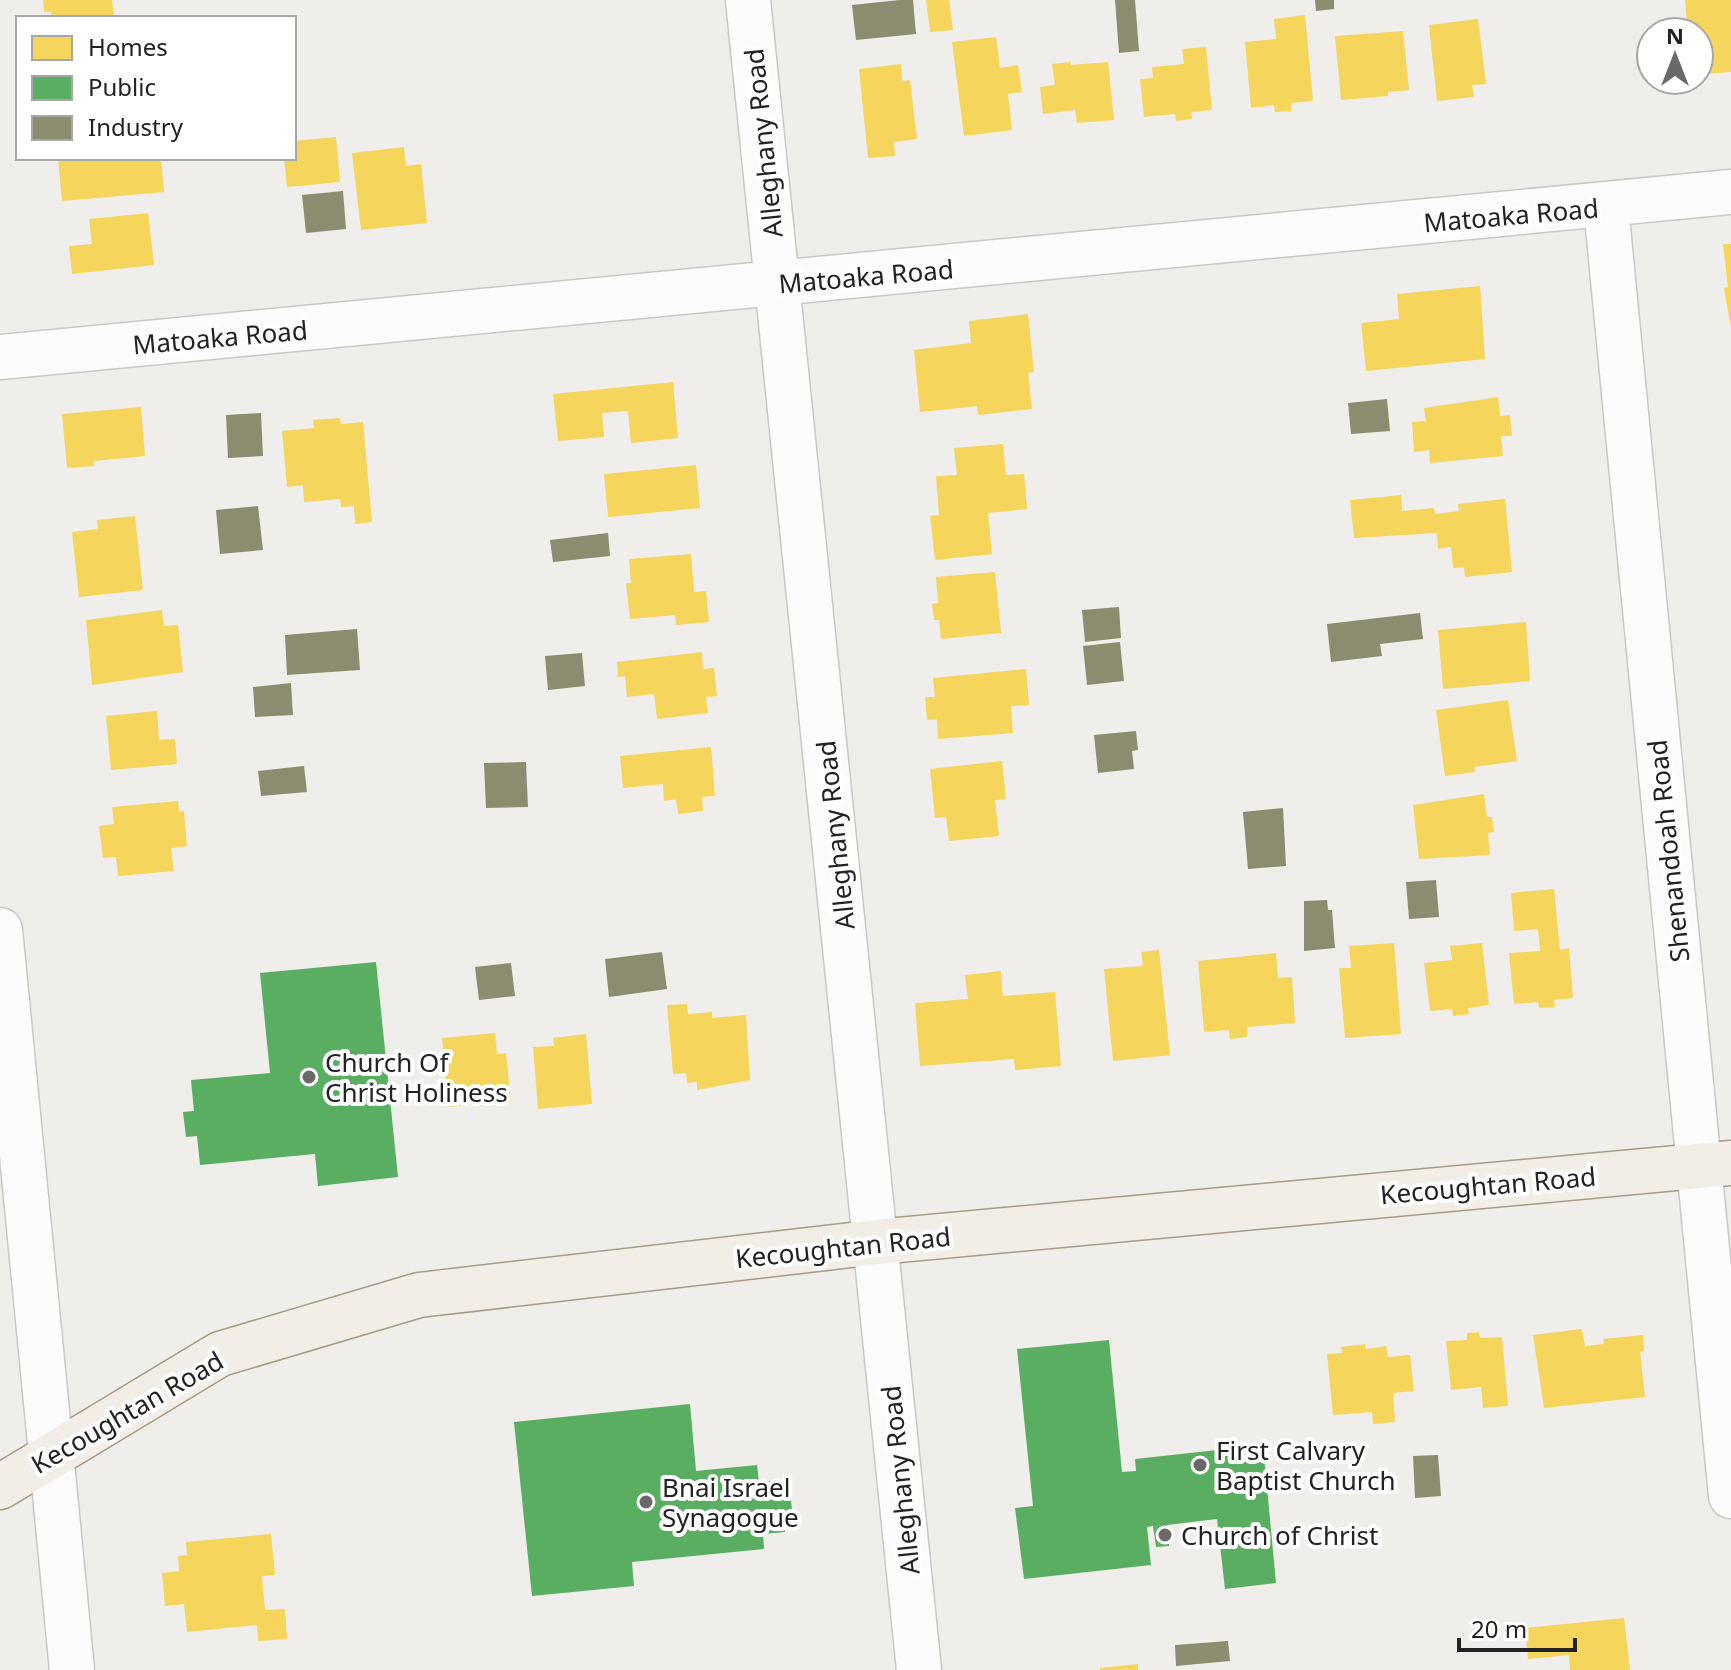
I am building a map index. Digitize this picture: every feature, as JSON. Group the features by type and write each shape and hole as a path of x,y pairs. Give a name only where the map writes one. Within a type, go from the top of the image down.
{"main road":[{"name":"Kecoughtan Road","path":"0,1487 51,1453 220,1354 419,1295 877,1242 1715,1164"}],"street":[{"name":"Alleghany Road","path":"748,0 919,1670"},
{"name":"Matoaka Road","path":"0,357 1606,207 1731,192"},
{"name":"Shenandoah Road","path":"1606,207 1715,1164 1731,1496"},
{"path":"0,930 72,1670"}],"building: Homes":[{"path":"43,0 112,0 114,16 51,16 51,12 44,12"},
{"path":"926,0 949,0 953,30 930,32"},
{"path":"1685,0 1731,0 1731,72 1715,73 1715,16 1686,16"},
{"path":"1305,15 1313,101 1291,103 1291,111 1275,112 1274,105 1251,108 1245,42 1276,39 1274,19"},
{"path":"1478,19 1486,84 1472,85 1474,97 1437,101 1429,25"},
{"path":"1403,31 1409,90 1388,92 1388,96 1341,100 1335,36"},
{"path":"996,37 1000,68 1018,65 1022,92 1008,94 1012,130 964,136 952,42"},
{"path":"1206,47 1212,110 1191,112 1192,119 1176,121 1175,114 1144,117 1140,79 1153,78 1152,67 1184,64 1182,49"},
{"path":"1071,62 1071,65 1108,62 1114,120 1077,123 1075,110 1043,114 1040,87 1055,85 1052,64"},
{"path":"901,64 902,81 910,80 917,139 894,142 895,156 868,158 859,69"},
{"path":"336,137 340,182 287,187 284,160 296,160 296,141"},
{"path":"404,147 406,166 421,164 427,223 361,230 352,153"},
{"path":"58,160 161,160 164,192 62,201"},
{"path":"148,213 154,265 72,274 69,246 92,244 89,219"},
{"path":"1723,244 1731,244 1731,328 1724,288 1728,287"},
{"path":"1480,286 1485,359 1366,371 1361,323 1399,319 1397,294"},
{"path":"1028,314 1034,372 1028,373 1032,409 978,415 977,406 920,412 914,350 971,343 969,321"},
{"path":"673,382 678,438 631,443 628,411 602,413 604,437 558,441 553,394"},
{"path":"1498,397 1500,416 1510,415 1512,436 1501,436 1503,456 1430,463 1429,450 1414,452 1412,422 1426,421 1424,408"},
{"path":"141,407 145,456 94,461 94,466 67,468 62,414"},
{"path":"340,418 341,424 363,422 372,522 355,524 354,506 341,507 340,499 304,502 303,485 287,487 282,431 314,428 313,420"},
{"path":"1003,444 1006,475 1024,474 1027,509 988,513 992,554 935,560 930,516 939,515 936,476 957,475 954,448"},
{"path":"696,465 700,508 608,517 604,474"},
{"path":"1401,495 1402,511 1434,508 1435,514 1459,511 1458,504 1505,499 1512,572 1465,577 1464,567 1453,568 1451,547 1438,549 1437,533 1354,538 1350,500"},
{"path":"135,516 143,590 79,597 72,532 98,529 97,520"},
{"path":"691,554 694,592 706,591 709,622 676,625 675,615 630,619 626,583 631,583 629,559"},
{"path":"995,572 1001,633 941,639 939,620 934,620 932,604 938,603 936,577"},
{"path":"162,610 164,626 178,625 183,672 92,685 86,620"},
{"path":"1526,622 1530,681 1443,689 1438,630"},
{"path":"702,652 703,669 714,668 717,696 706,697 708,713 657,719 654,694 627,697 625,676 618,677 617,662"},
{"path":"1026,669 1029,705 1011,706 1013,733 938,739 937,719 927,720 925,697 935,697 933,678"},
{"path":"1508,700 1517,761 1474,767 1475,772 1445,776 1436,710"},
{"path":"157,711 159,740 175,739 177,764 111,770 106,716"},
{"path":"711,747 715,796 702,797 703,811 678,814 676,799 664,801 663,784 623,788 620,756"},
{"path":"1002,761 1006,799 995,800 999,836 949,841 946,817 935,818 930,769"},
{"path":"1484,794 1487,817 1492,817 1494,832 1488,833 1490,855 1419,859 1413,805"},
{"path":"178,801 179,812 184,811 187,846 171,848 174,871 118,876 116,857 103,858 99,826 114,824 112,807"},
{"path":"1554,889 1560,950 1569,948 1573,998 1554,1000 1555,1007 1539,1008 1538,1002 1514,1004 1509,953 1540,951 1538,929 1514,931 1511,893"},
{"path":"1394,943 1401,1034 1345,1038 1339,968 1351,968 1349,946"},
{"path":"1482,943 1489,1005 1468,1008 1469,1014 1453,1016 1452,1009 1430,1011 1424,963 1452,960 1450,946"},
{"path":"1159,950 1170,1055 1113,1061 1104,969 1143,966 1141,952"},
{"path":"1276,953 1278,978 1292,977 1295,1023 1247,1027 1247,1037 1230,1039 1229,1030 1204,1032 1198,961"},
{"path":"1001,971 1003,996 1055,992 1061,1066 1015,1070 1014,1059 920,1066 915,1003 968,999 965,975"},
{"path":"687,1004 688,1014 712,1012 712,1018 746,1015 750,1080 697,1090 697,1082 687,1083 686,1073 673,1074 667,1005"},
{"path":"495,1033 497,1054 506,1053 511,1101 449,1107 442,1038"},
{"path":"586,1034 592,1104 538,1109 533,1047 554,1046 553,1038"},
{"path":"1582,1329 1585,1346 1604,1344 1603,1339 1643,1335 1644,1351 1640,1352 1645,1397 1544,1408 1533,1335"},
{"path":"1479,1332 1480,1338 1502,1337 1508,1406 1483,1408 1481,1387 1451,1390 1446,1341 1467,1340 1467,1333"},
{"path":"1365,1344 1366,1349 1386,1346 1388,1357 1410,1355 1414,1391 1393,1393 1395,1422 1373,1424 1372,1412 1333,1415 1327,1354 1342,1353 1341,1347"},
{"path":"271,1534 275,1575 262,1576 265,1610 285,1609 287,1639 258,1641 257,1625 187,1632 184,1604 165,1606 162,1573 179,1571 178,1556 187,1555 186,1542"},
{"path":"1624,1618 1630,1670 1570,1670 1569,1655 1528,1659 1525,1628"},
{"path":"1138,1664 1138,1670 1100,1670 1100,1668"}],"building: Public":[{"name":"Church Of Christ Holiness","path":"376,962 398,1177 318,1186 315,1154 200,1165 197,1136 186,1137 183,1112 194,1111 191,1080 270,1073 260,973"},
{"name":"First Calvary Baptist Church","path":"1109,1340 1122,1472 1136,1471 1135,1459 1263,1445 1276,1583 1225,1589 1217,1519 1167,1525 1169,1546 1156,1547 1153,1526 1147,1527 1151,1565 1024,1579 1015,1508 1033,1506 1017,1349"},
{"path":"690,1404 696,1471 757,1465 759,1482 780,1480 782,1494 790,1492 793,1518 784,1519 785,1532 763,1534 764,1549 632,1562 634,1586 532,1596 514,1422"}],"building: Industry":[{"path":"913,0 916,34 856,40 852,5"},
{"path":"1115,0 1135,0 1139,51 1119,53"},
{"path":"1315,0 1334,0 1334,9 1316,11"},
{"path":"343,191 346,229 306,233 302,195"},
{"path":"1387,399 1390,431 1351,434 1348,403"},
{"path":"261,413 263,456 228,458 226,415"},
{"path":"258,506 263,550 220,554 216,510"},
{"path":"608,533 610,556 553,562 550,540"},
{"path":"1119,607 1121,638 1085,642 1082,610"},
{"path":"1420,613 1423,639 1380,644 1382,656 1331,662 1327,624"},
{"path":"357,629 360,670 287,675 285,635"},
{"path":"1120,642 1124,681 1087,685 1083,646"},
{"path":"582,653 585,686 548,690 545,656"},
{"path":"291,683 293,715 255,717 253,687"},
{"path":"1136,731 1138,750 1132,751 1134,769 1098,773 1094,735"},
{"path":"526,762 528,807 486,808 484,763"},
{"path":"304,766 307,792 261,796 258,771"},
{"path":"1283,808 1286,866 1248,869 1243,812"},
{"path":"1436,880 1439,917 1409,919 1406,882"},
{"path":"1327,900 1328,910 1332,910 1335,948 1304,951 1304,901"},
{"path":"662,952 667,989 609,997 605,959"},
{"path":"511,963 515,996 479,1000 475,967"},
{"path":"1438,1455 1441,1496 1415,1498 1413,1456"},
{"path":"1228,1641 1230,1661 1176,1666 1175,1645"}],"place":[{"name":"Church Of Christ Holiness","path":"309,1077"},
{"name":"First Calvary Baptist Church","path":"1200,1465"},
{"name":"Bnai Israel Synagogue","path":"646,1502"},
{"name":"Church of Christ","path":"1165,1535"}]}
